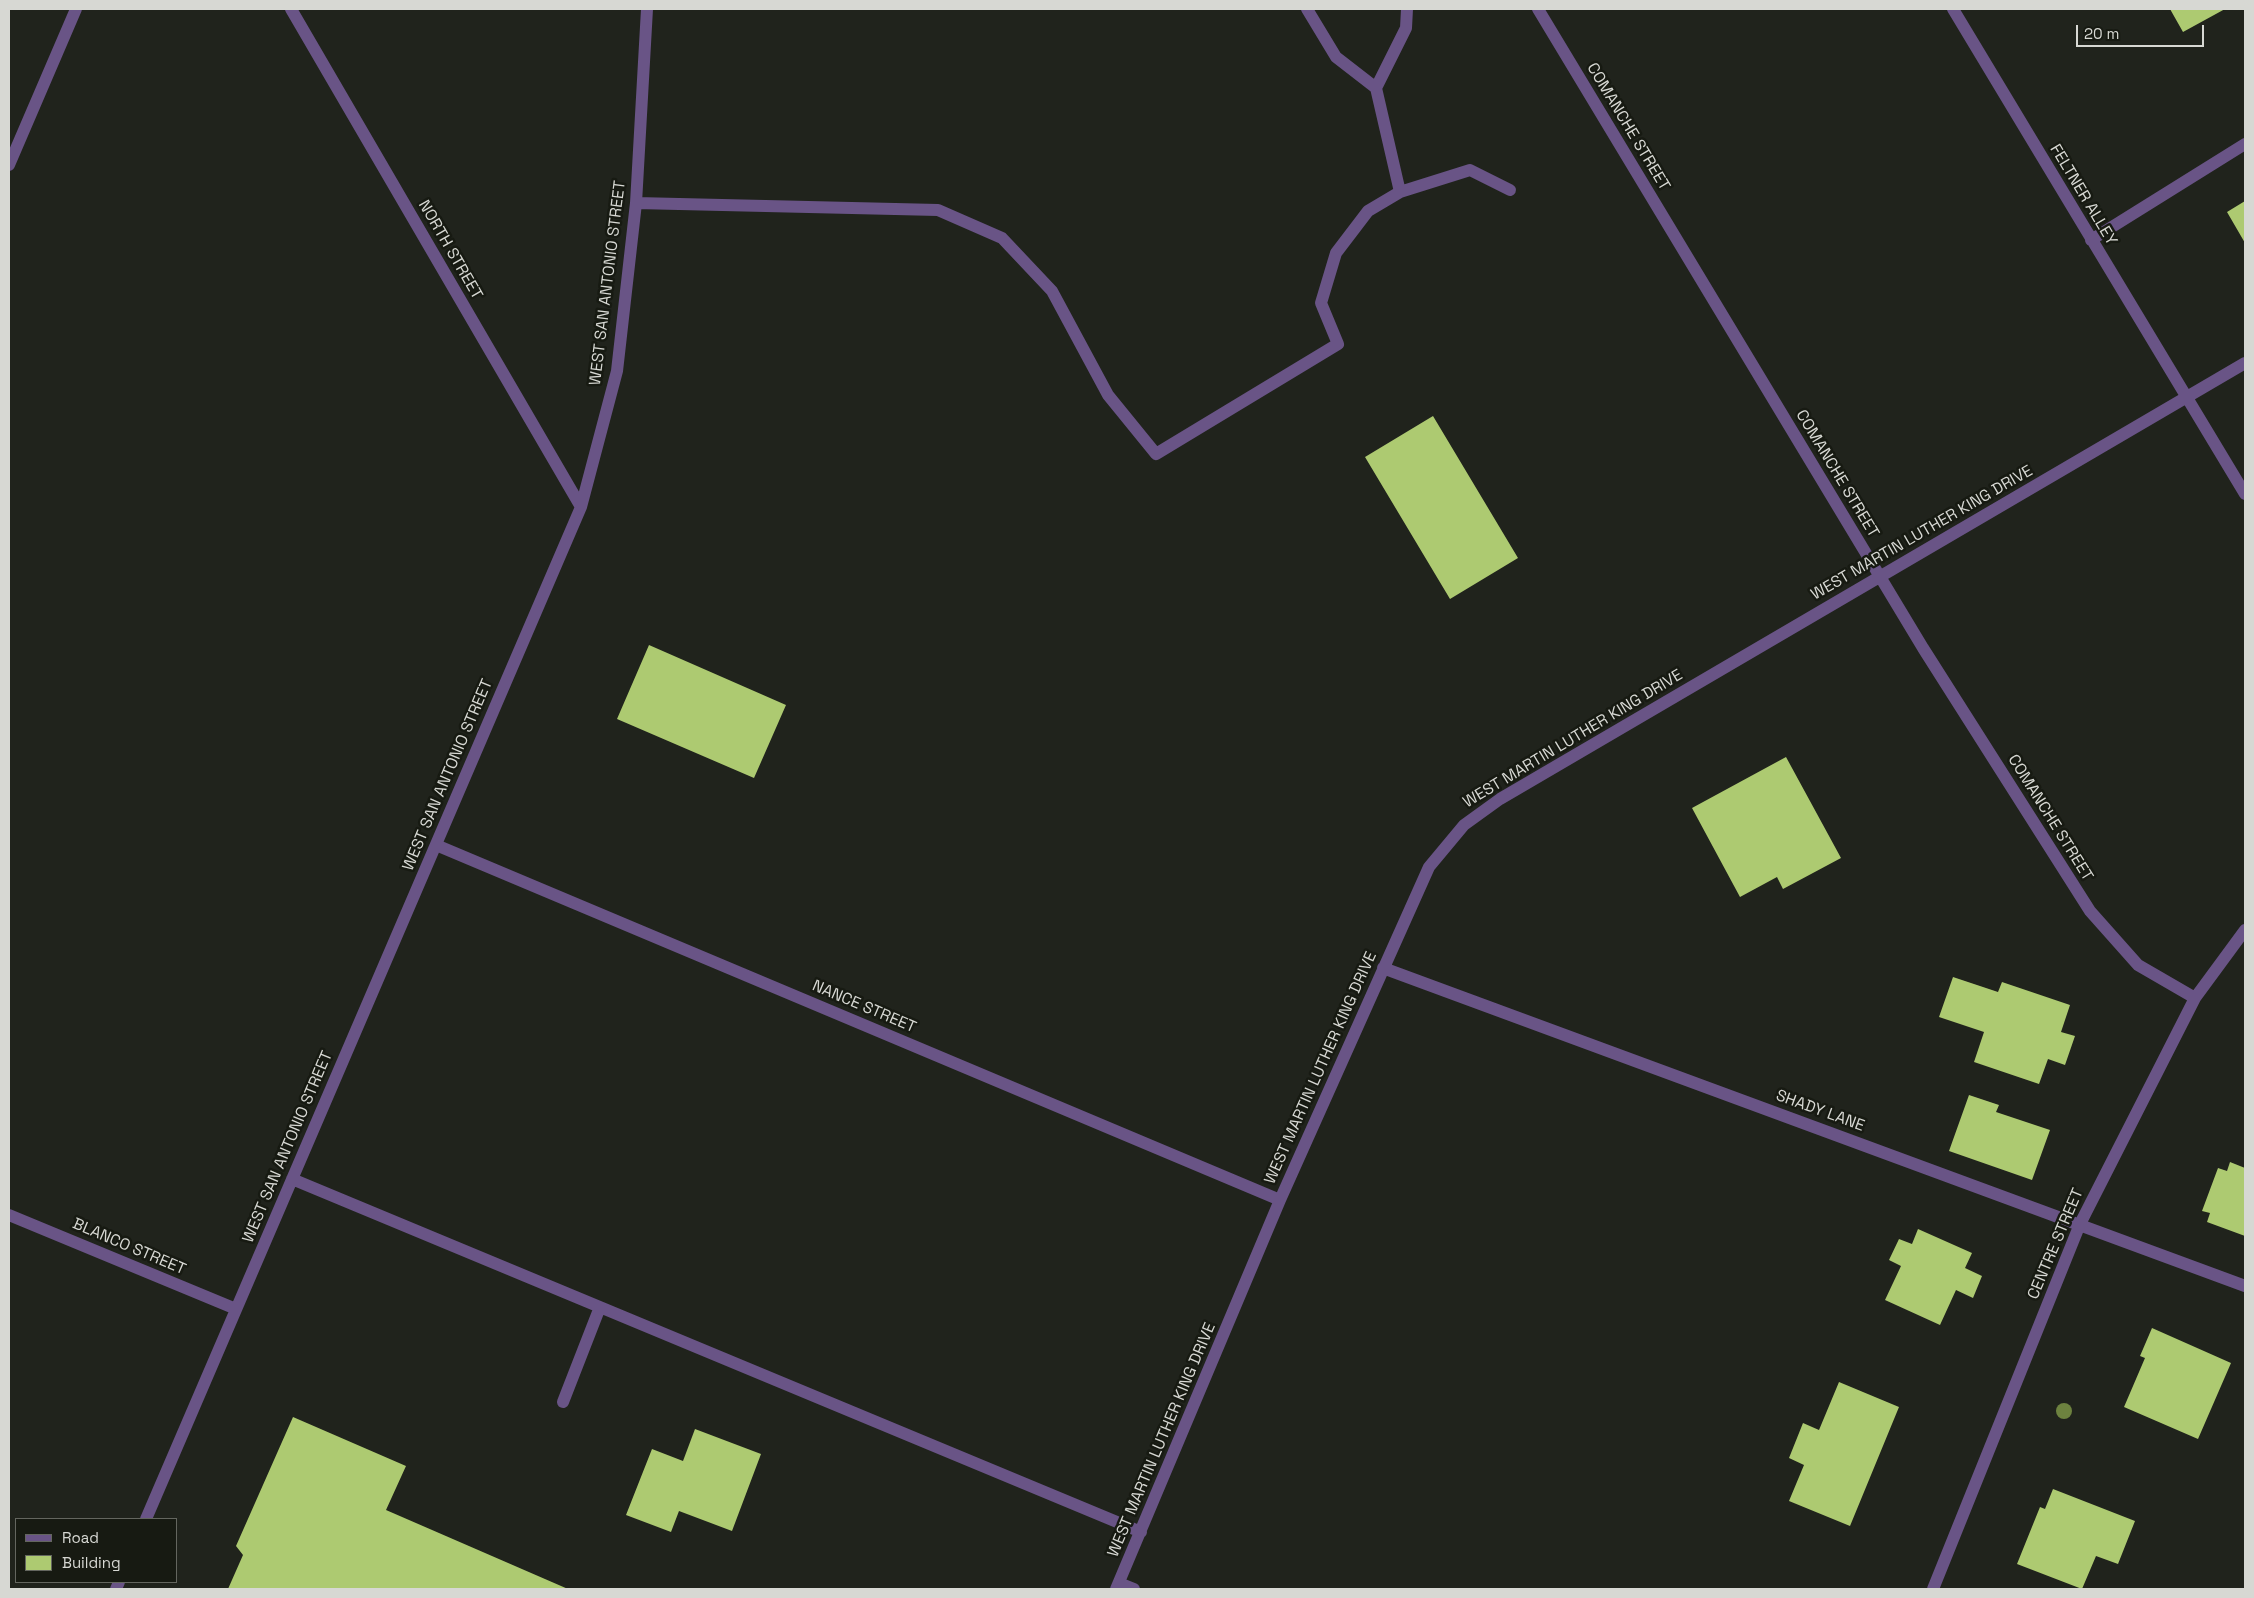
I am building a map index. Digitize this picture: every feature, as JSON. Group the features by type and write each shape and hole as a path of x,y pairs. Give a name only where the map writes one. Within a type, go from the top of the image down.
{"street":[{"path":"9,165 76,9"},
{"name":"NORTH STREET","path":"290,9 581,507"},
{"name":"WEST SAN ANTONIO STREET","path":"146,1518 581,507 617,371 636,203 648,9"},
{"path":"1307,9 1336,57 1376,88 1400,192"},
{"path":"1376,88 1406,28 1407,9"},
{"name":"COMANCHE STREET","path":"1538,9 1923,648 2090,911 2138,965 2195,998"},
{"name":"FELTNER ALLEY","path":"1953,9 2245,494"},
{"path":"2091,240 2245,144"},
{"path":"636,203 938,210 1002,238 1052,291 1108,396 1156,454 1338,344 1322,303 1336,253 1368,212 1400,192 1470,170 1510,190"},
{"name":"WEST MARTIN LUTHER KING DRIVE","path":"1118,1586 1280,1200 1429,867 1464,825 1500,798 2245,363"},
{"name":"NANCE STREET","path":"436,845 1280,1200"},
{"name":"CENTRE STREET","path":"1933,1589 2080,1224 2195,998 2245,930"},
{"name":"SHADY LANE","path":"1384,968 2245,1286"},
{"path":"292,1179 1141,1532"},
{"name":"BLANCO STREET","path":"9,1215 236,1309"},
{"path":"563,1402 600,1308"},
{"path":"1118,1586 1134,1589"}],"building":[{"path":"2170,9 2225,9 2183,32"},
{"path":"2245,201 2245,243 2227,212"},
{"path":"1433,416 1518,558 1450,599 1365,457"},
{"path":"649,645 786,705 754,778 617,719"},
{"path":"1786,757 1841,858 1783,889 1777,877 1740,897 1692,808"},
{"path":"1953,977 1998,992 2002,982 2070,1005 2061,1032 2075,1036 2065,1065 2048,1059 2039,1084 1974,1062 1984,1032 1939,1017"},
{"path":"1969,1095 1999,1105 1996,1112 2050,1130 2032,1180 1949,1151"},
{"path":"2230,1162 2245,1168 2245,1236 2207,1222 2210,1213 2202,1211 2218,1168 2227,1171"},
{"path":"1918,1229 1972,1253 1965,1268 1982,1276 1973,1298 1956,1290 1940,1325 1885,1300 1901,1266 1889,1260 1899,1239 1912,1244"},
{"path":"2152,1328 2231,1363 2198,1439 2124,1407 2145,1358 2140,1356"},
{"path":"1839,1382 1899,1407 1850,1526 1789,1501 1804,1465 1789,1458 1803,1423 1819,1430"},
{"path":"293,1417 406,1466 386,1510 568,1589 228,1589 243,1555 236,1546"},
{"path":"695,1429 761,1454 732,1531 679,1511 671,1532 626,1515 652,1449 683,1461"},
{"path":"2053,1489 2135,1521 2118,1564 2096,1556 2082,1589 2017,1564 2040,1507 2045,1509"}]}
